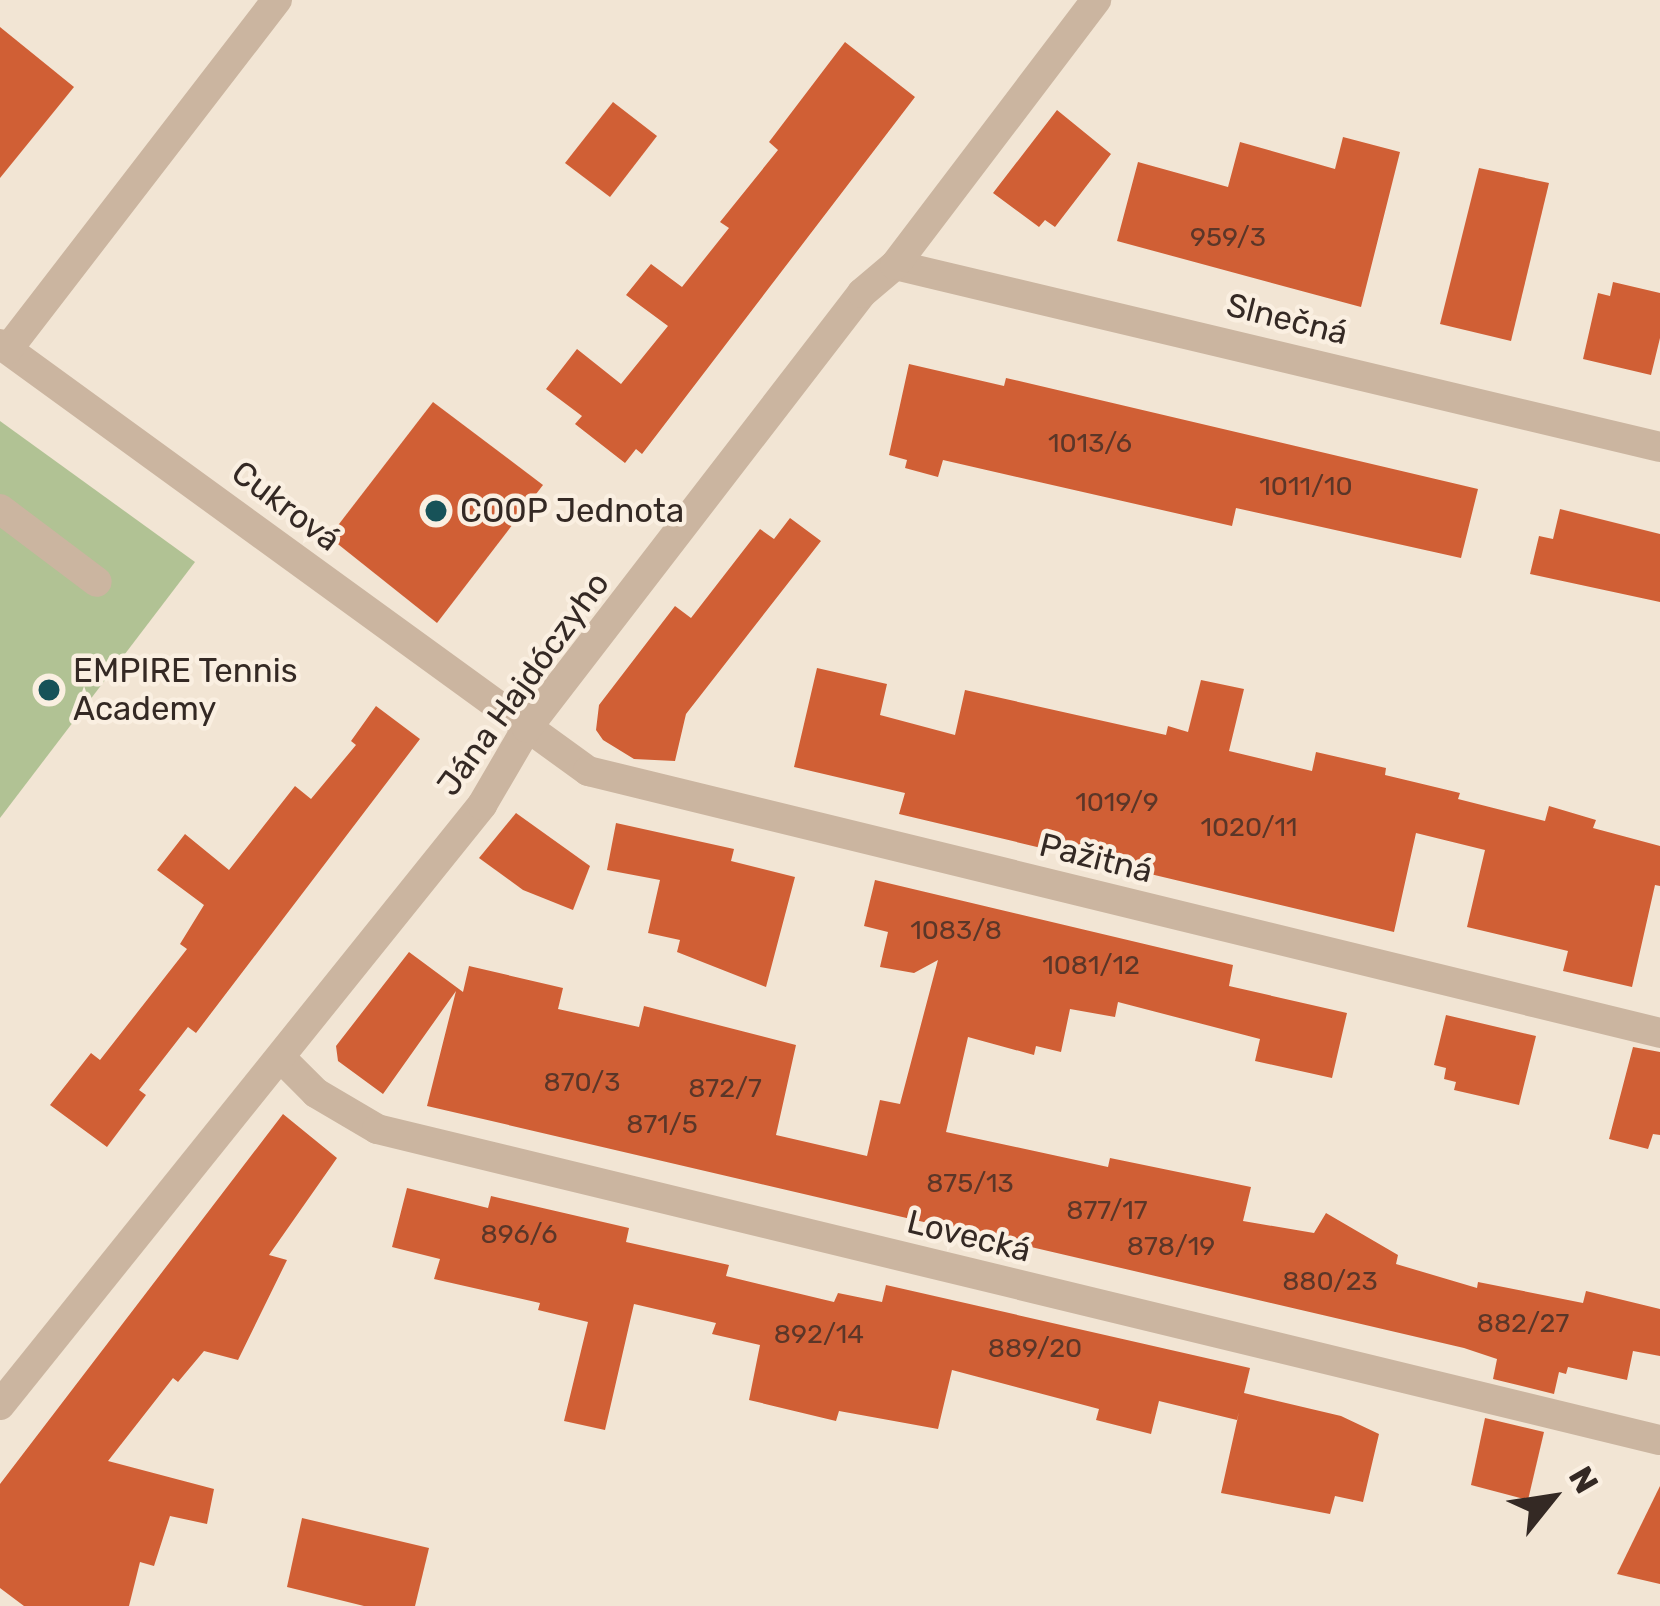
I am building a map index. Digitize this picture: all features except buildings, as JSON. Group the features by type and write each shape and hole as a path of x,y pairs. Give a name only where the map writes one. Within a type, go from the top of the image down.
{"street":[{"path":"4,346 277,0"},
{"name":"Jána Hajdóczyho","path":"0,1405 482,805 526,728 862,293 896,265 1096,0"},
{"name":"Slnečná","path":"896,265 1660,447"},
{"name":"Cukrová","path":"4,346 526,728"},
{"path":"0,509 97,582"},
{"name":"Pažitná","path":"526,728 588,771 1660,1033"},
{"name":"Lovecká","path":"282,1059 316,1093 377,1129 1660,1440"}],"green space":[{"name":"EMPIRE Tennis Academy","path":"0,421 195,562 0,818"}],"place":[{"name":"COOP Jednota","path":"436,511"},
{"name":"EMPIRE Tennis Academy","path":"49,690"}]}
